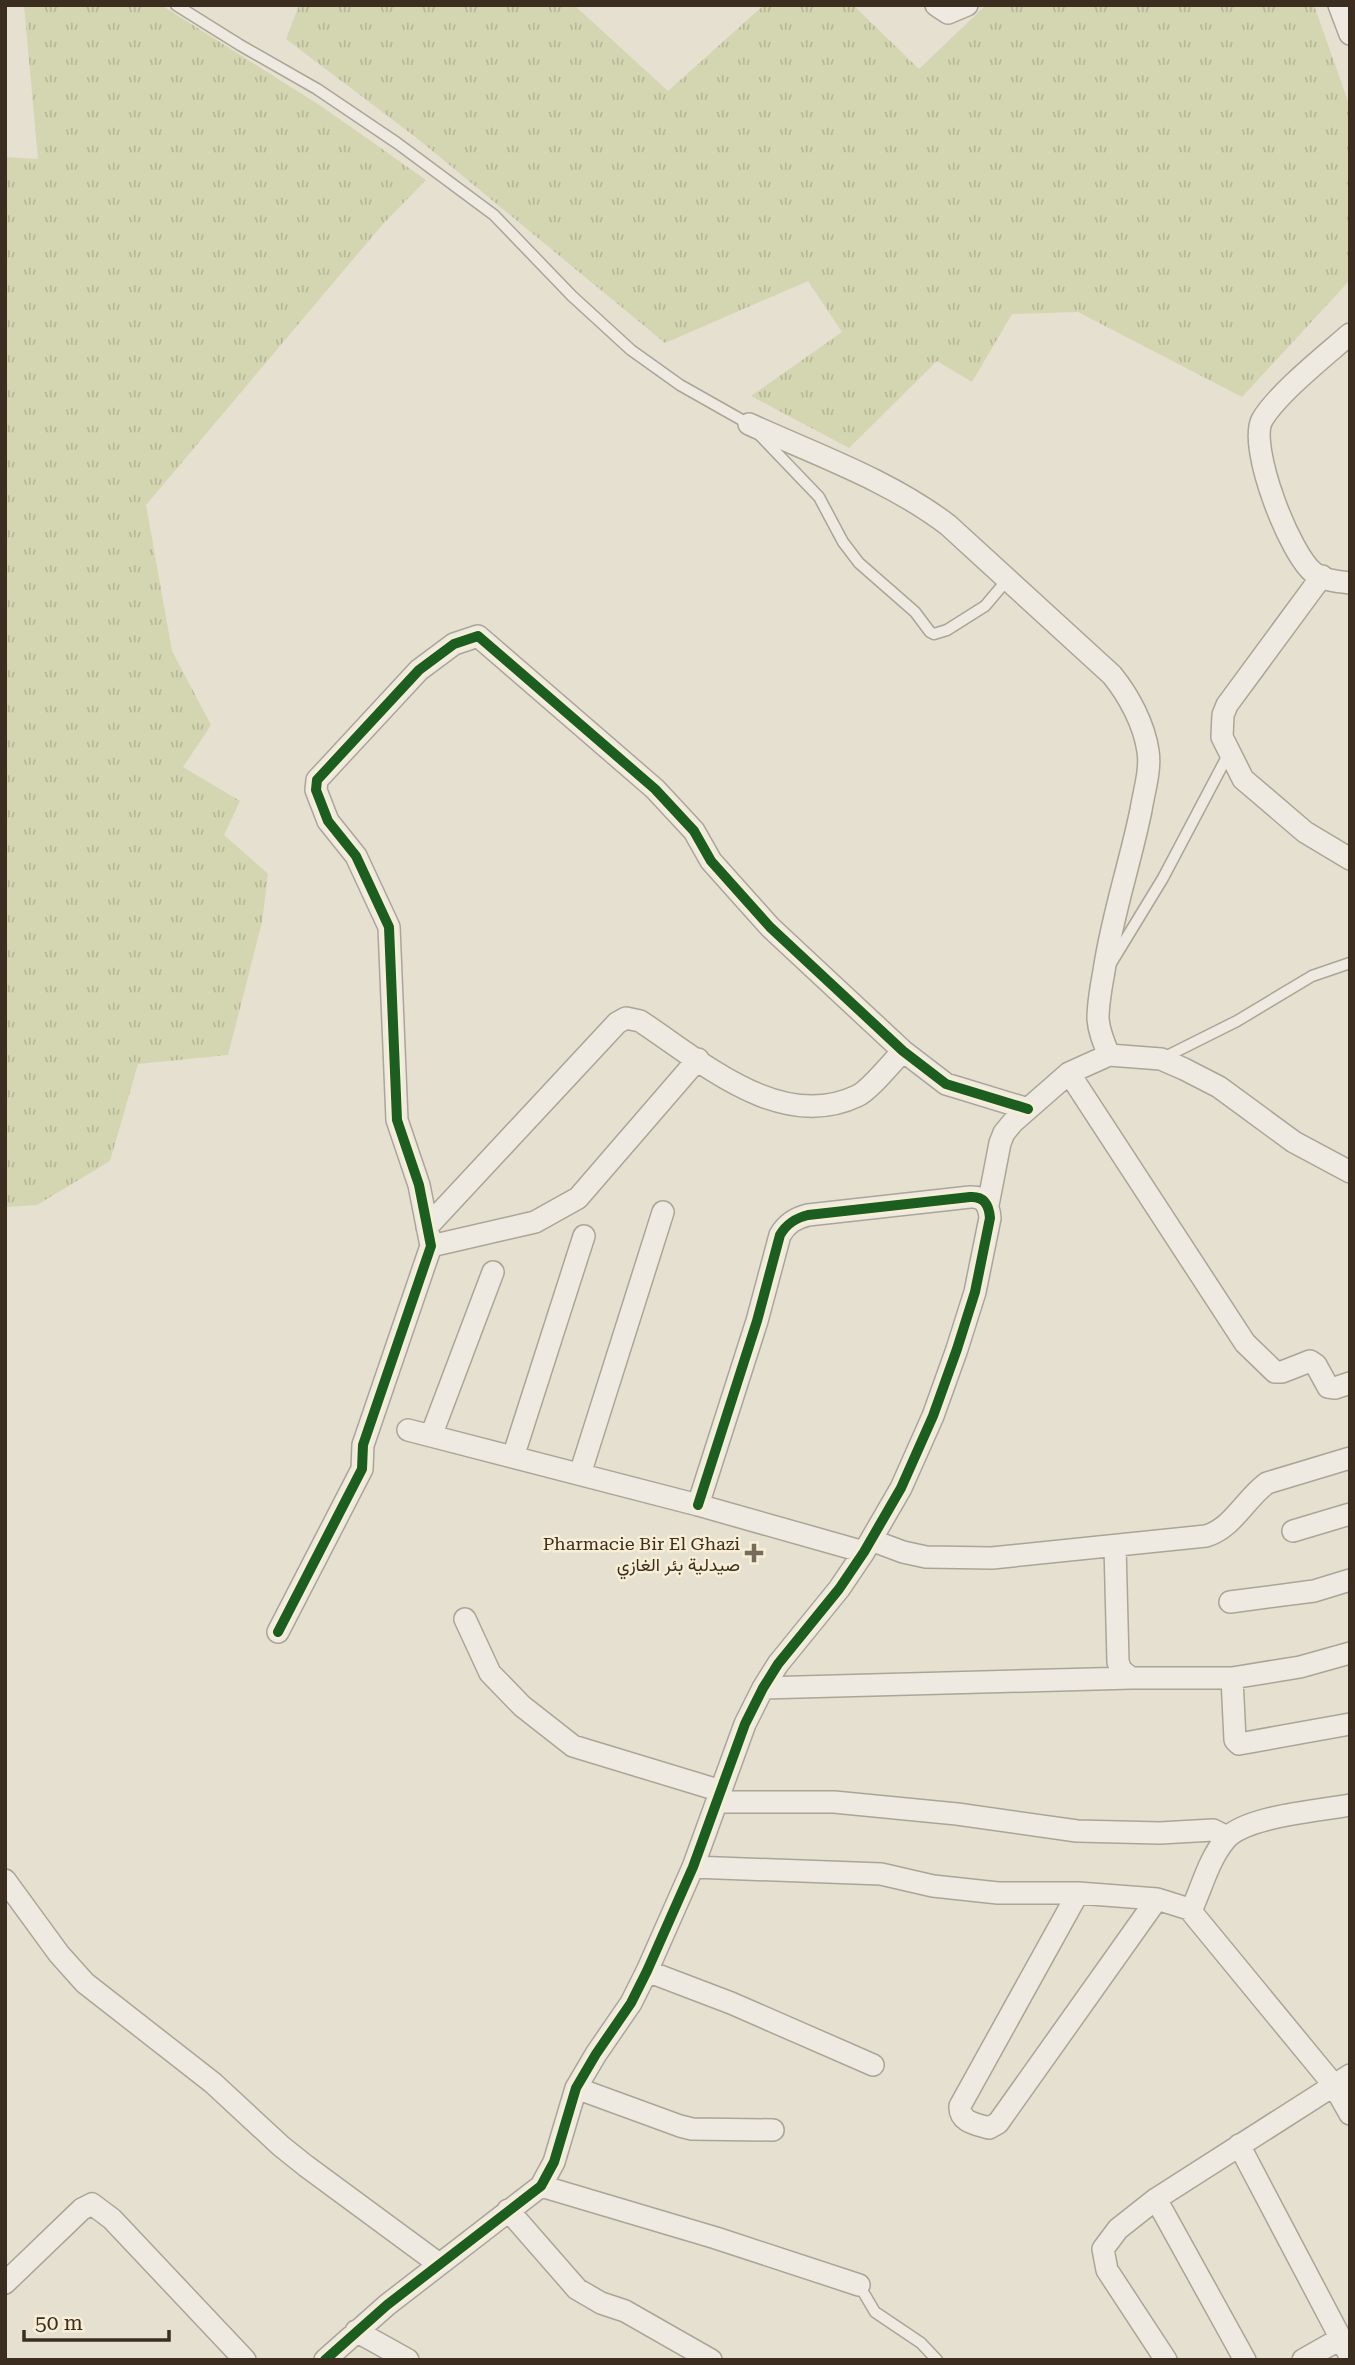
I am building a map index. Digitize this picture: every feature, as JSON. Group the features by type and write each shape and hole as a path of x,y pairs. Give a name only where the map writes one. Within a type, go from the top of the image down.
{"street":[{"path":"936,5 948,13 967,5"},
{"path":"1339,5 1350,34"},
{"path":"1350,334 1275,404 1261,422 1259,433 1273,498 1284,530 1313,572 1329,581 1350,583"},
{"path":"749,424 895,489 923,506 948,525 1112,675 1126,692 1148,752 1148,773 1103,975 1098,1019 1109,1055"},
{"path":"1322,576 1227,705 1221,728 1222,737 1237,769 1252,788 1305,832 1350,859"},
{"path":"429,1237 419,1185 397,1120 389,927 356,856 328,821 316,790 317,780 419,670 454,644 478,636 655,789 694,831 711,861 770,927 903,1051 946,1084 1028,1109"},
{"path":"278,1632 362,1469 363,1445 429,1237 617,1023 625,1018 640,1021 746,1091 784,1105 823,1107 859,1096 903,1051"},
{"path":"325,2360 356,2331 439,2264 541,2186 554,2162 576,2088 631,2003 647,1971 693,1867 745,1724 763,1688 778,1664 839,1589 867,1546 906,1476 933,1416 978,1279 990,1218 988,1205 1004,1133 1069,1073 1109,1055 1161,1059 1219,1087 1294,1142 1350,1172"},
{"path":"429,1237 536,1222 578,1198 698,1059"},
{"path":"1069,1073 1245,1343 1275,1372 1310,1361 1328,1387 1335,1388 1350,1383"},
{"path":"698,1505 784,1228 808,1215 970,1197 982,1199 988,1205"},
{"path":"580,1474 663,1212"},
{"path":"513,1457 584,1236"},
{"path":"431,1436 493,1272"},
{"path":"408,1430 698,1505 867,1546 926,1557 992,1558 1216,1534 1267,1483 1350,1458"},
{"path":"1293,1531 1350,1514"},
{"path":"1115,1546 1118,1662 1121,1670 1131,1678"},
{"path":"1230,1602 1314,1591 1350,1580"},
{"path":"465,1619 490,1673 522,1706 573,1746 719,1796 834,1802 957,1814 1077,1831 1160,1833 1213,1830 1227,1837"},
{"path":"763,1688 1131,1678 1232,1678 1300,1667 1350,1653"},
{"path":"1232,1678 1235,1740 1239,1744 1350,1724"},
{"path":"1189,1909 1194,1904 1216,1853 1227,1837 1238,1829 1258,1821 1350,1805"},
{"path":"693,1867 881,1874 933,1886 998,1894 1078,1893 1157,1899 1189,1909 1341,2079 1350,2114"},
{"path":"5,1880 59,1954 85,1983 213,2083 306,2166 439,2264"},
{"path":"1078,1893 960,2106 963,2119 989,2128 998,2123 1157,1899"},
{"path":"647,1971 731,2003 873,2065"},
{"path":"1166,2360 1107,2270 1103,2249 1118,2229 1156,2199 1341,2079"},
{"path":"576,2088 692,2129 773,2130"},
{"path":"1239,2145 1345,2347 1303,2360"},
{"path":"541,2186 716,2238 859,2285"},
{"path":"1156,2199 1245,2360"},
{"path":"5,2283 82,2208 92,2204 112,2219 245,2360"},
{"path":"508,2210 577,2289 601,2303 625,2311 711,2360"},
{"path":"356,2331 408,2360"}],"lane":[{"path":"176,5 317,89 397,143 494,215 572,296 631,350 680,385 749,424 819,497 843,542 859,563 915,612 930,632 934,634 947,630 985,606 1007,580"},
{"path":"1103,975 1147,906 1230,751"},
{"path":"1161,1059 1237,1021 1312,976 1350,963"},
{"path":"859,2285 875,2312 922,2343 937,2360"}],"green space":[{"path":"24,5 161,5 321,106 426,180 382,225 146,505 172,651 211,725 183,767 240,801 224,835 268,874 262,922 228,1055 138,1064 110,1161 37,1205 5,1207 5,157 38,159"},
{"path":"299,5 574,5 668,91 764,5 853,5 919,69 986,5 1314,5 1350,107 1350,280 1242,397 1078,312 1012,314 972,382 937,361 849,448 751,396 842,332 808,281 665,343 418,139 286,39"}],"cycle path":[{"path":"278,1632 362,1469 363,1445 431,1246 419,1185 397,1120 389,927 356,856 328,821 316,790 317,780 419,670 454,644 478,636 655,789 694,831 711,861 770,927 903,1051 946,1084 1028,1109"},
{"path":"325,2360 387,2305 541,2186 554,2162 576,2088 631,2003 647,1971 693,1867 745,1724 763,1688 778,1664 839,1589 901,1488 933,1416 975,1292 990,1218 985,1202 970,1197 808,1215 796,1219 786,1227 780,1235 757,1321 698,1505"}],"place":[{"name":"Pharmacie Bir El Ghazi صيدلية بئر الغازي","path":"754,1553"}]}
